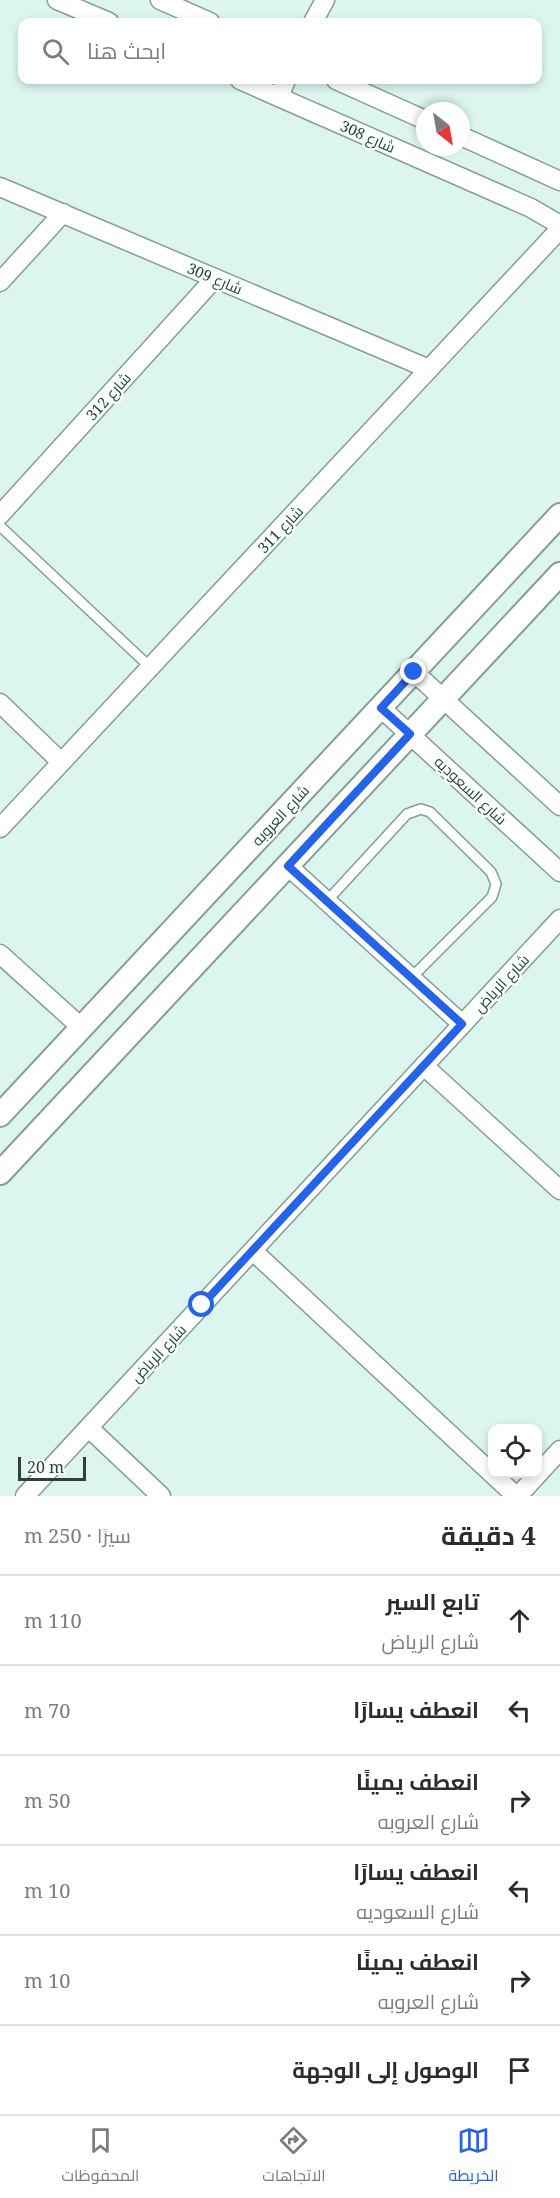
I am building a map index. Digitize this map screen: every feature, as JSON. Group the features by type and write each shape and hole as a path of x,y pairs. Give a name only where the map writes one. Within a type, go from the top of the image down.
{"street":[{"path":"57,0 100,18"},
{"path":"160,0 182,17"},
{"path":"315,18 325,0"},
{"name":"شارع 308","path":"249,84 531,208 560,225"},
{"path":"279,97 284,84"},
{"path":"345,84 416,116"},
{"path":"470,140 560,181"},
{"name":"شارع 309","path":"0,187 429,369"},
{"path":"0,282 63,213"},
{"name":"شارع 311","path":"0,828 560,229"},
{"name":"شارع 312","path":"0,514 216,278"},
{"name":"شارع العروبه","path":"0,1115 560,515"},
{"path":"0,1173 560,574"},
{"path":"414,672 560,806"},
{"path":"0,704 61,762"},
{"name":"شارع السعوديه","path":"381,708 560,872"},
{"path":"288,866 462,1024"},
{"name":"شارع الرياض","path":"25,1496 560,919"},
{"path":"0,954 82,1028"},
{"path":"424,1066 560,1190"},
{"path":"253,1251 517,1496 560,1450"},
{"path":"89,1428 161,1496"}],"lane":[{"path":"0,526 150,667"},
{"path":"327,902 407,814 421,808 430,812 491,872 496,884 492,897 411,978"}],"route":[{"path":"202,1305 462,1024 288,866 410,734 381,708 414,672"}]}
